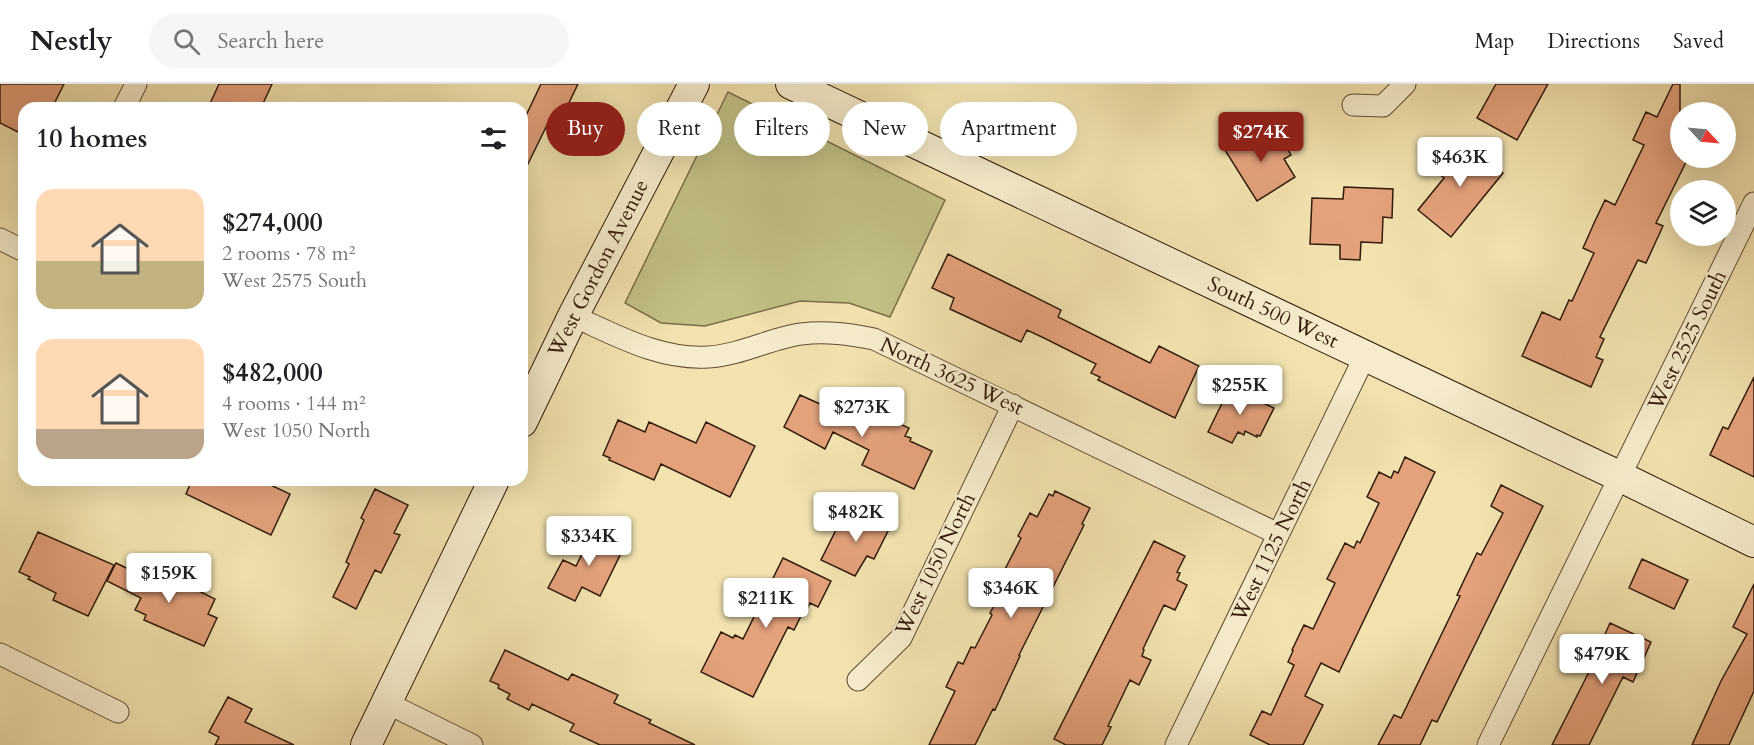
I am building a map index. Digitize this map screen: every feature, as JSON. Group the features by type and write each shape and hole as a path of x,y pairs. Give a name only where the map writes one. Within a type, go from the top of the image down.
{"street":[{"path":"127,102 136,84"},
{"name":"West Gordon Avenue","path":"528,410 573,316 694,84"},
{"name":"South 500 West","path":"791,84 1754,542"},
{"path":"1353,105 1383,106 1405,84"},
{"name":"West 2525 South","path":"1488,745 1754,203"},
{"path":"0,239 18,248"},
{"name":"North 3625 West","path":"573,316 642,347 679,357 708,357 747,350 800,334 840,332 874,339 1278,534"},
{"name":"West 1125 North","path":"1176,745 1365,356"},
{"name":"West 1050 North","path":"858,680 901,638 1013,405"},
{"path":"366,745 491,486"},
{"path":"0,654 118,712"},
{"path":"387,703 472,745"}],"shaded area":[{"path":"728,92 748,102 734,102 734,156 830,156 830,143 842,149 842,156 857,156 945,200 890,317 849,303 800,301 705,326 661,323 625,303 697,156 722,156 722,104"}],"building":[{"path":"0,84 64,84 55,102 18,102 18,132 0,123"},
{"path":"219,84 272,84 264,102 211,102"},
{"path":"541,84 578,84 569,102 546,102 546,127 528,164 528,111"},
{"path":"1496,84 1548,84 1517,140 1477,118"},
{"path":"1673,84 1680,84 1680,102 1670,102 1670,168 1683,168 1677,180 1670,180 1670,195 1656,223 1663,226 1646,263 1638,260 1600,337 1604,339 1596,357 1603,360 1591,387 1522,356 1542,312 1560,320 1569,300 1572,301 1594,253 1583,248 1595,221 1605,200 1615,205 1644,145 1633,140 1646,112 1657,117"},
{"path":"1249,131 1258,145 1277,132 1291,155 1284,159 1295,177 1257,201 1223,147"},
{"path":"1463,140 1503,173 1451,237 1418,210 1444,178 1437,172"},
{"path":"1344,187 1393,189 1392,218 1383,217 1382,243 1361,242 1360,260 1340,259 1340,245 1310,244 1312,198 1343,199"},
{"path":"948,254 1061,310 1058,317 1150,363 1159,346 1199,366 1175,418 1098,380 1100,377 1091,373 1096,364 1044,338 1027,330 1021,342 950,309 954,298 932,288"},
{"path":"1754,377 1754,477 1710,455 1723,427 1728,429"},
{"path":"1230,387 1274,408 1260,436 1257,435 1257,437 1245,431 1244,435 1238,432 1232,443 1208,432"},
{"path":"800,395 829,408 832,400 882,424 885,417 909,428 905,436 911,438 910,441 932,451 914,489 862,465 869,450 833,432 825,449 784,427"},
{"path":"618,420 645,432 649,422 696,443 706,422 755,446 730,497 661,464 654,480 609,460 610,458 603,455"},
{"path":"1405,457 1435,472 1339,672 1321,663 1305,696 1323,705 1303,745 1270,745 1250,735 1262,711 1271,715 1294,665 1288,662 1304,625 1313,629 1335,583 1327,579 1345,543 1354,548 1357,541 1360,543 1379,503 1367,497 1379,472 1391,478 1394,471 1398,473"},
{"path":"1501,485 1543,506 1437,722 1432,720 1420,745 1378,745 1394,715 1401,718 1460,596 1457,595 1477,553 1481,555 1503,513 1491,506"},
{"path":"189,486 273,486 290,494 271,535 186,494"},
{"path":"375,489 408,505 394,533 400,535 381,573 375,570 356,609 333,597 349,564 346,562 364,520 361,518"},
{"path":"1055,491 1090,508 1082,524 1084,525 1019,655 995,710 993,709 975,745 929,745 955,691 946,687 958,662 963,664 971,647 975,648 1005,586 998,583 1021,538 1018,536 1030,513 1037,517 1049,494 1053,496"},
{"path":"865,512 891,525 874,559 867,556 855,576 821,560 842,518 858,526"},
{"path":"595,528 626,543 600,596 582,587 575,601 548,588 563,560 576,566"},
{"path":"38,532 114,565 88,616 53,600 56,593 19,572"},
{"path":"1154,541 1185,556 1177,572 1180,573 1177,580 1187,585 1175,610 1164,605 1143,649 1142,656 1151,660 1139,685 1130,680 1108,726 1111,727 1102,745 1066,745 1054,739"},
{"path":"783,558 831,581 818,607 810,603 794,630 788,627 753,697 701,672 721,632 733,638 735,635 743,639"},
{"path":"1642,559 1688,580 1674,609 1629,588"},
{"path":"116,563 161,585 165,574 215,599 208,614 217,618 204,646 144,620 146,615 135,610 141,598 107,581"},
{"path":"1754,584 1754,691 1729,745 1692,745 1721,681 1747,634 1733,627"},
{"path":"1610,623 1651,642 1633,682 1623,677 1589,745 1552,745 1593,664"},
{"path":"505,650 568,680 572,674 618,695 614,703 651,720 649,723 695,745 600,745 570,731 574,724 532,704 529,710 507,699 510,694 490,681"},
{"path":"228,697 252,709 245,722 294,745 215,745 219,737 209,732"}]}
